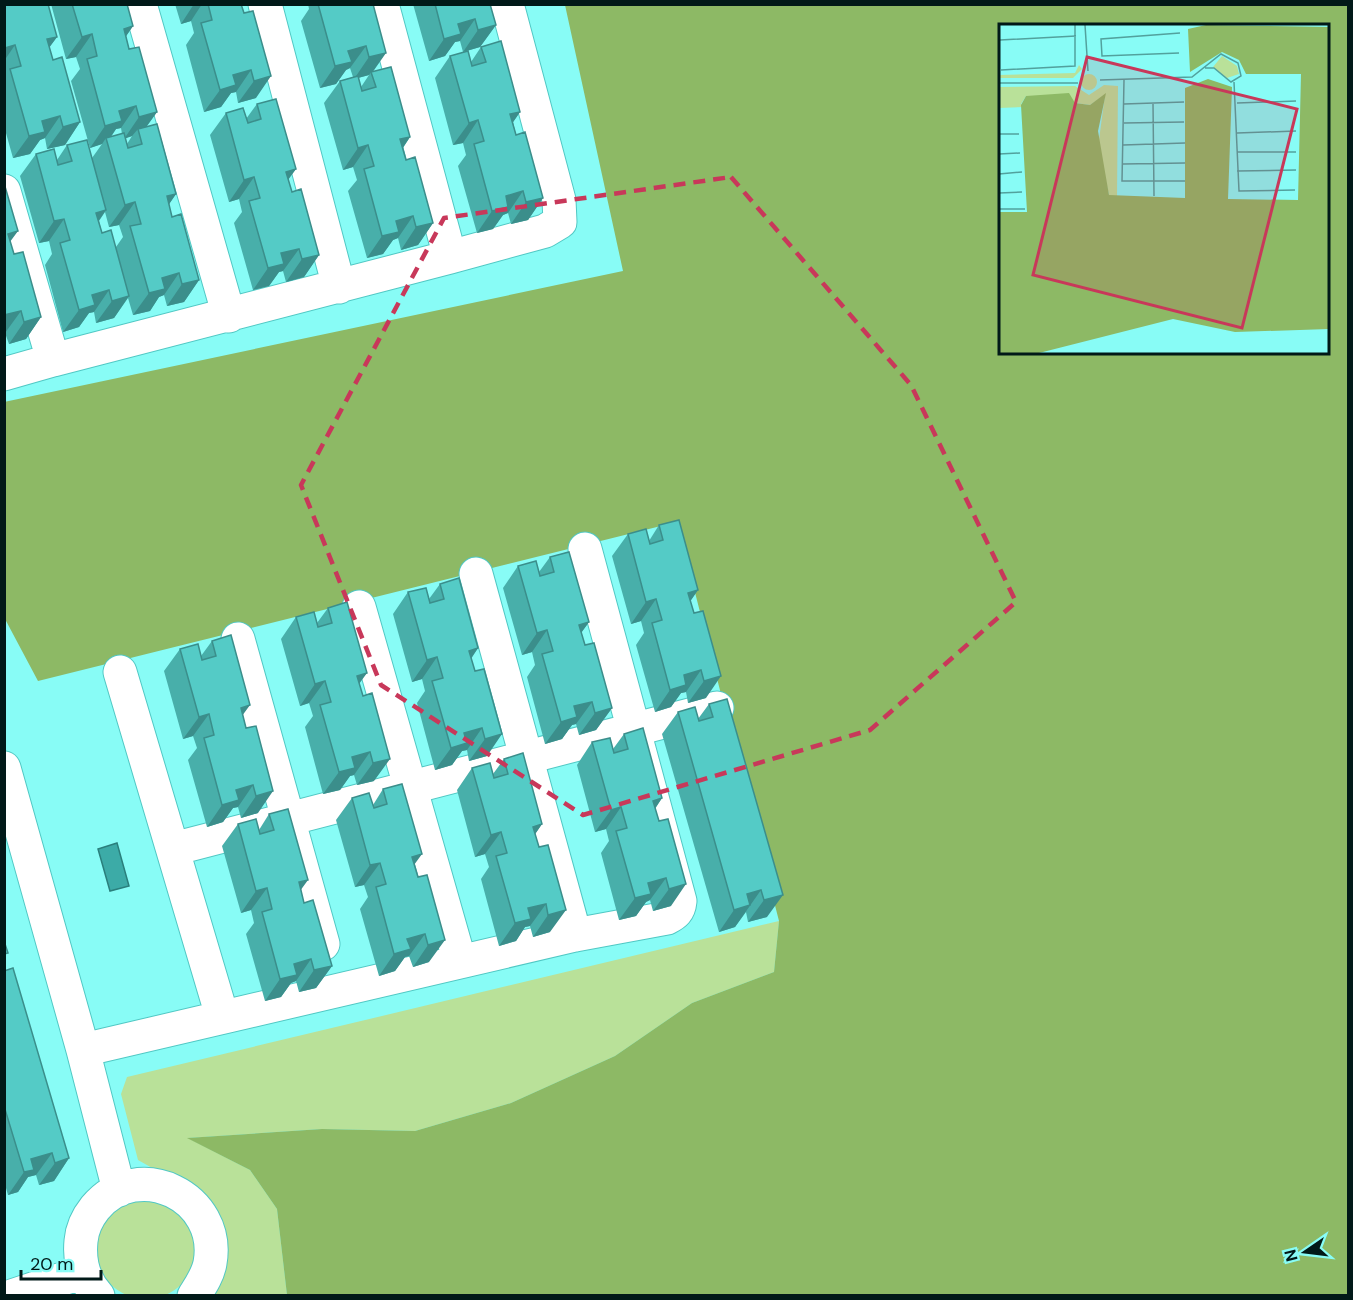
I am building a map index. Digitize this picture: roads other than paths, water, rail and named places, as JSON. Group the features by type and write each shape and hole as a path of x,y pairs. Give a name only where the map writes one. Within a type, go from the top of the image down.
{"lane":[{"path":"140,4 229,316"},
{"path":"265,4 339,287"},
{"path":"382,4 450,257"},
{"path":"4,374 450,257 545,231 560,222 559,200 507,4"},
{"path":"4,191 53,360"},
{"path":"83,1050 575,935 667,918 674,914 679,908 678,894 585,549"},
{"path":"476,574 575,935"},
{"path":"359,607 460,962"},
{"path":"238,639 335,990"},
{"path":"120,672 222,1016"},
{"path":"173,849 717,708"},
{"path":"4,768 83,1050 119,1190"},
{"path":"12,1296 91,1284 80,1253 82,1233 89,1215 102,1200 119,1190 136,1184 154,1184 187,1199 199,1212 207,1228 211,1246 210,1264 204,1281 194,1296"}],"water":[{"path":"117,843 129,886 110,891 98,849"}]}
